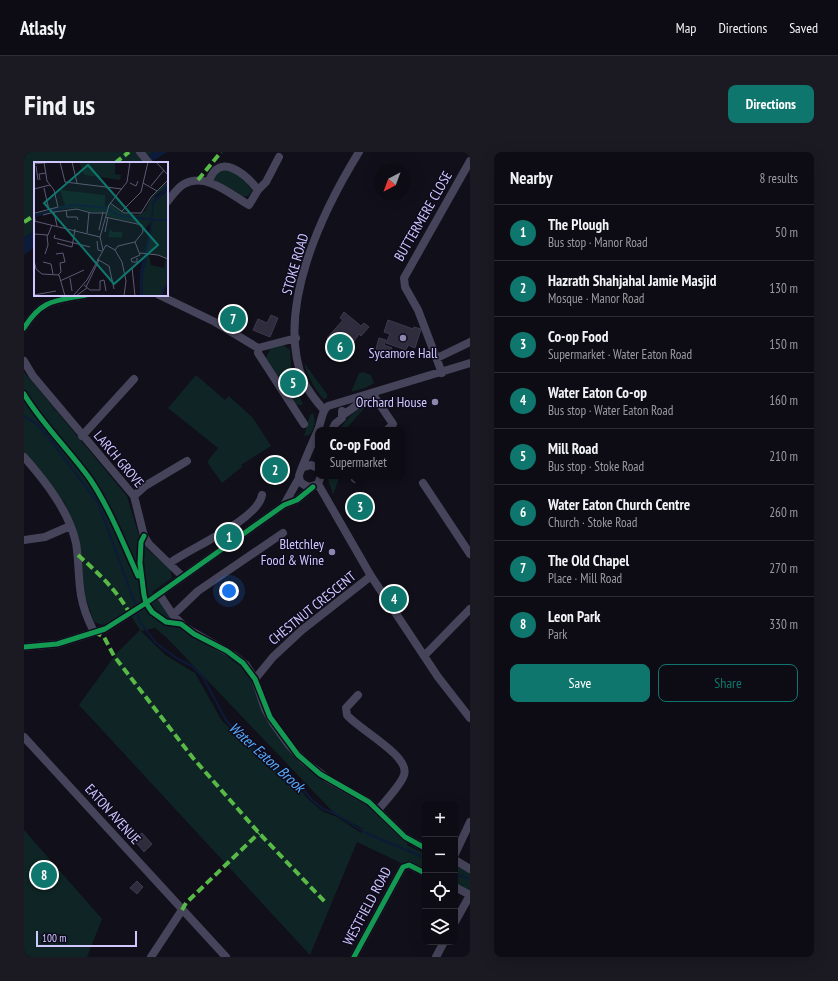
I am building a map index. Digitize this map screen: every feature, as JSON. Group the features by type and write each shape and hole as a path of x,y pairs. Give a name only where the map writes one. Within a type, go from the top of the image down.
{"street":[{"name":"STOKE ROAD","path":"323,414 303,380 296,338 297,304 306,265 331,203 359,152"},
{"path":"141,153 149,162"},
{"path":"168,201 185,183 198,180 209,181 249,205 258,190 266,182 281,154"},
{"name":"BUTTERMERE CLOSE","path":"442,373 418,310 405,287 404,278 470,161"},
{"path":"209,181 216,168 222,164 229,165 250,180 258,190"},
{"path":"24,328 31,317 48,302 81,296"},
{"path":"161,296 215,322 258,348 296,338"},
{"path":"437,358 470,342"},
{"path":"258,348 258,353 304,424"},
{"name":"LARCH GROVE","path":"24,360 33,376 134,496 144,536 149,544 183,577"},
{"path":"342,415 372,394 396,384 442,373 470,363"},
{"path":"82,436 134,379"},
{"path":"319,427 323,414 330,405 336,405 366,394 372,394"},
{"path":"372,394 393,424 390,427"},
{"path":"323,414 326,422 333,427 340,421 342,415 341,410 336,405"},
{"path":"284,505 299,478 315,438"},
{"path":"24,458 38,473 60,506 70,526 76,541 81,595 87,617 94,632"},
{"path":"134,496 145,486 187,461"},
{"path":"304,467 311,465 315,467"},
{"path":"299,478 303,485 315,485"},
{"path":"24,647 57,644 105,628 130,614 284,505 297,500 315,485 319,479"},
{"path":"423,483 470,554"},
{"path":"315,485 371,576 424,656 470,718"},
{"path":"170,563 204,544 248,514 257,506 262,495"},
{"path":"24,540 45,537 70,526"},
{"path":"174,615 198,591 283,533"},
{"name":"CHESTNUT CRESCENT","path":"255,679 273,656 302,630 371,576"},
{"path":"159,594 174,615 194,634 239,659 249,669 255,679 268,713 298,755 320,774 364,799 378,810 405,837 422,846"},
{"path":"424,656 470,609"},
{"path":"358,695 346,708 347,715 399,757 405,766 404,777 378,810"},
{"name":"EATON AVENUE","path":"24,737 226,957"},
{"path":"458,848 470,822"},
{"path":"458,862 470,869"},
{"name":"WESTFIELD ROAD","path":"354,957 403,867 410,865 422,871"},
{"path":"458,889 470,895 458,917"},
{"path":"151,957 182,910"},
{"path":"436,957 442,945"}],"green space":[{"path":"24,152 153,152 140,162 34,162 34,231 24,238"},
{"path":"228,167 247,183 252,191 248,196 242,197 213,179 214,174"},
{"path":"283,345 290,350 292,380 303,404 301,405 295,404 266,358 270,349"},
{"path":"304,363 327,394 327,398 324,399 321,396 309,378"},
{"path":"24,372 127,496 140,539 147,549 170,569 172,578 152,592 179,626 191,636 231,657 246,670 293,754 310,771 365,804 408,842 407,845 422,852 422,868 408,862 401,863 357,842 310,955 79,705 116,654 140,630 130,614 102,625 94,622 85,596 79,539 64,502 24,454","holes":["155,628 167,638 334,813 363,829 361,833 337,817 322,811 308,799 295,783 276,769 222,721 195,673 165,655 141,631"]},
{"path":"363,372 371,375 374,383 365,388 351,392 359,373"},
{"path":"196,375 225,400 229,396 253,418 271,446 241,465 242,467 222,483 207,462 218,448 168,408"},
{"path":"368,402 369,403 348,427 341,427 350,416"},
{"path":"313,413 315,422 314,428 309,435 304,436 310,415"},
{"path":"328,479 339,479 333,495"},
{"path":"24,830 102,919 87,957 24,957"},
{"path":"458,865 470,872 470,891 458,885"}],"water":[{"path":"153,152 167,152 152,162 140,162"},
{"path":"34,231 34,248 24,255 24,238"}],"building":[{"path":"344,312 361,326 364,323 369,327 361,336 359,334 346,353 327,338 343,320 340,318"},
{"path":"232,313 238,316 234,325 228,322"},
{"path":"271,315 278,318 270,337 253,330 258,319 267,323"},
{"name":"Sycamore Hall","path":"388,320 413,329 414,327 421,329 415,348 408,345 406,350 386,343 390,334 384,332"},
{"path":"379,338 386,340 384,345 392,348 391,353 376,349"},
{"path":"364,496 371,508 357,516 350,504"},
{"path":"142,833 152,844 144,852 134,840"},
{"path":"137,881 143,887 137,894 130,888"}],"waterway":[{"name":"Water Eaton Brook","path":"24,416 37,424 98,503 136,606"},
{"name":"Water Eaton Brook","path":"137,612 140,622 156,643 178,659 192,666 203,677 226,720 236,732 279,770 294,778 311,799 323,809 334,813 366,833 422,857"},
{"name":"Water Eaton Brook","path":"458,875 470,879"}],"marked path":[{"path":"116,162 129,152"},
{"path":"198,180 221,152"},
{"path":"24,222 34,216"},
{"path":"78,555 100,575 119,597 130,614"},
{"path":"94,632 104,637 114,656 193,758 259,833 325,902"},
{"path":"182,910 186,903 259,833"}],"cycle path":[{"path":"24,328 37,311 43,306 58,300 80,296"},
{"path":"24,394 39,416 82,468 97,490 116,526 138,576"},
{"path":"24,647 57,644 105,629 146,603 284,505 297,500 313,487"},
{"path":"144,536 141,542 140,563 144,595 146,603 152,612 166,622 181,624 194,634 227,651 243,663 255,679 270,717 298,755 320,774 369,802 405,837 422,846"},
{"path":"354,957 403,867 409,865 422,872"}],"place":[{"name":"The Old Chapel","path":"233,319"},
{"name":"Sycamore Hall","path":"403,338"},
{"name":"Water Eaton Church Centre","path":"340,347"},
{"name":"Mill Road","path":"293,383"},
{"name":"Orchard House","path":"435,402"},
{"name":"Hazrath Shahjahal Jamie Masjid","path":"275,470"},
{"name":"Co-op Food","path":"360,507"},
{"name":"The Plough","path":"229,537"},
{"name":"Bletchley Food & Wine","path":"332,552"},
{"name":"Water Eaton Co-op","path":"394,599"},
{"name":"Leon Park","path":"44,875"}]}
